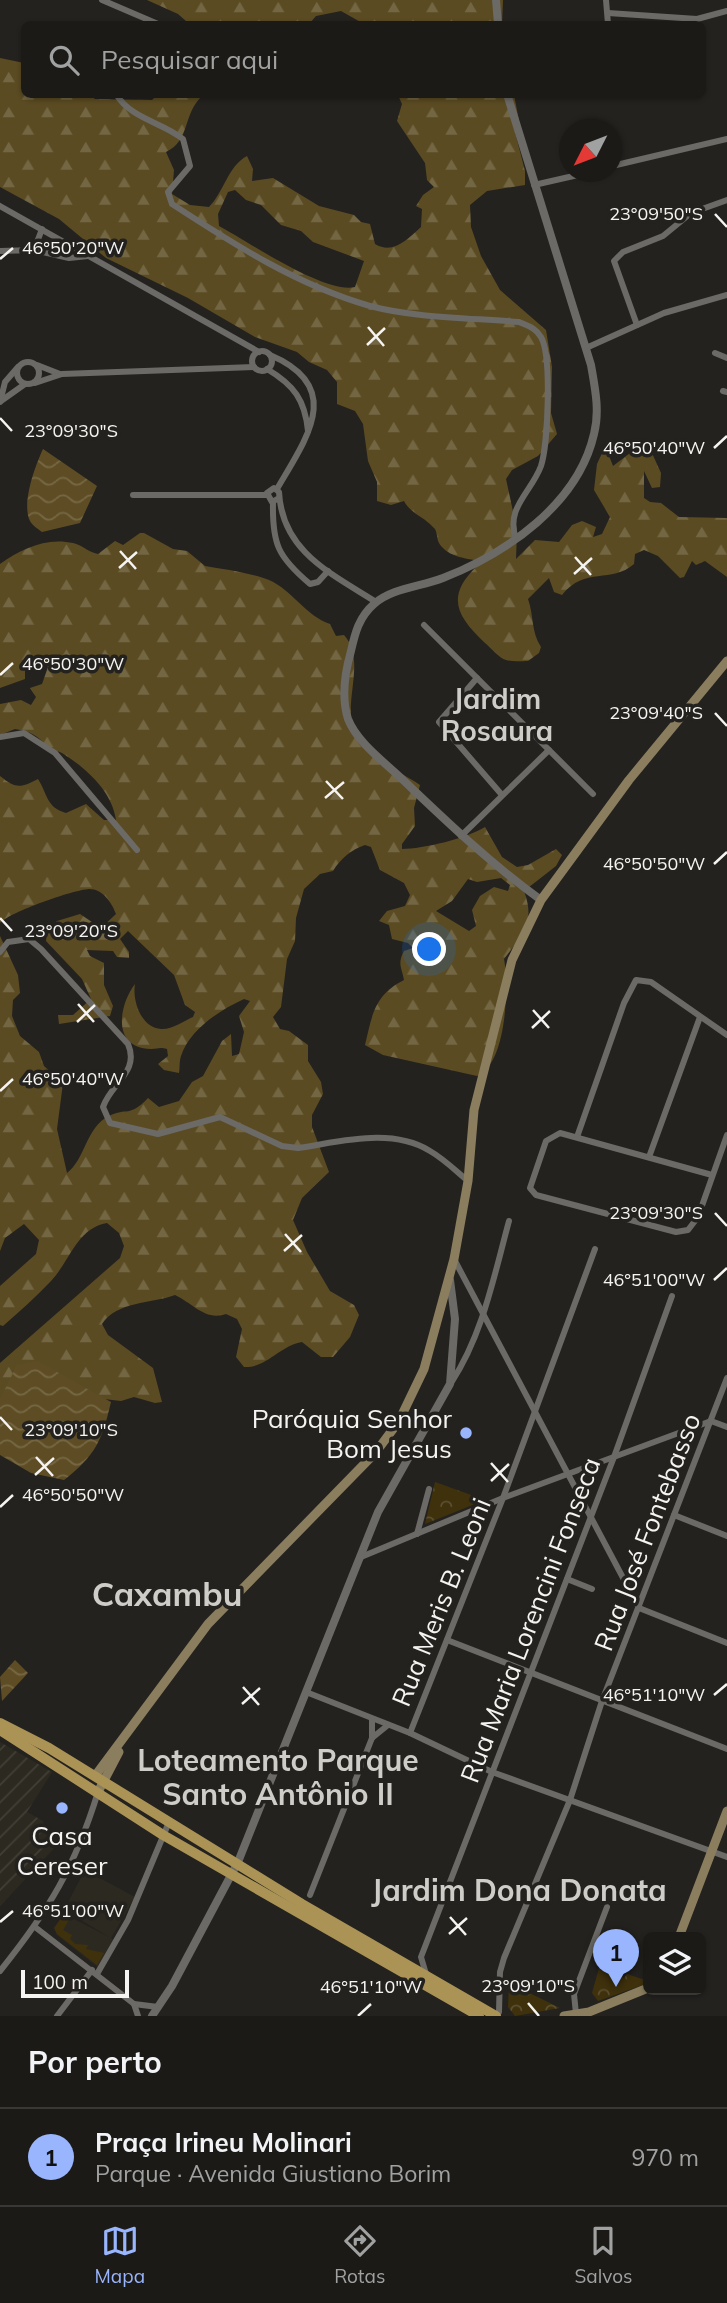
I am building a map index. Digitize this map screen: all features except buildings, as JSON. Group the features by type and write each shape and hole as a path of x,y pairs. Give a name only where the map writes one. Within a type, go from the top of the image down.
{"main road":[{"path":"99,1792 99,1778 208,1624 388,1437 424,1369 454,1259 468,1181 474,1110 506,980 541,900 629,780 727,661"},
{"path":"0,1723 99,1778 302,1903 496,2016"},
{"path":"0,1730 24,1749 99,1792 163,1835 480,2016"},
{"path":"681,1932 727,1811"},
{"path":"564,2016 643,1990"}],"street":[{"path":"102,0 151,21"},
{"path":"496,0 498,21"},
{"path":"606,0 608,21"},
{"path":"608,13 697,19 724,11 726,0"},
{"path":"118,98 140,117 183,139 190,166 168,192 172,204 251,255 312,284 371,306 519,322 533,327 542,338 546,356 547,439 540,467 514,511 511,521 516,539"},
{"path":"508,98 586,348 597,398 595,432 585,462 571,486 516,539 442,578 390,594 376,602 358,625 344,689 349,722 371,749 461,836 541,900"},
{"path":"622,163 727,139"},
{"path":"534,185 559,179"},
{"path":"637,325 614,261 623,252 663,236 691,213 727,200"},
{"path":"0,206 258,352 286,362 312,390 316,410 308,433 277,489 276,545 298,573 315,584 328,571"},
{"path":"34,250 42,229"},
{"path":"0,251 34,250 69,258 88,256"},
{"path":"586,348 664,313 727,295"},
{"path":"258,352 252,358 254,367 259,371 272,364 270,355"},
{"path":"715,353 727,358"},
{"path":"0,402 8,376 19,366 29,362 62,374"},
{"path":"35,365 40,374 35,383"},
{"path":"19,366 18,376 25,384"},
{"path":"0,402 25,384 62,374 254,367"},
{"path":"267,369 297,392 306,411 308,433"},
{"path":"267,495 271,489 277,489"},
{"path":"133,495 267,495 276,500 285,526 307,554 376,602"},
{"path":"424,625 593,794"},
{"path":"477,678 441,716 440,727 502,795"},
{"path":"0,737 24,733 55,753 137,850"},
{"path":"461,836 549,750"},
{"path":"0,951 8,942 29,939 128,1044 132,1054 131,1065 103,1107 110,1124 158,1134 220,1117 282,1146 298,1148 390,1138 413,1142 432,1151 468,1181"},
{"path":"577,1137 624,1003 636,980 651,982 727,1035"},
{"path":"649,1157 701,1017"},
{"path":"712,1174 560,1133 546,1141 530,1183 533,1192 676,1232 688,1230 694,1224 727,1135"},
{"path":"152,2016 238,1862 390,1487 467,1358 484,1312 509,1221"},
{"name":"Rua Meris B. Leoni","path":"410,1734 503,1498 595,1249"},
{"path":"454,1259 639,1608 727,1643"},
{"path":"449,1277 455,1319 450,1384"},
{"name":"Rua Maria Lorencini Fonseca","path":"421,1957 614,1457 672,1296"},
{"name":"Rua José Fontebasso","path":"496,2016 500,2007 502,1965 570,1800 602,1701 727,1378"},
{"path":"361,1557 503,1498 711,1421 727,1427"},
{"path":"417,1534 429,1489"},
{"path":"674,1515 727,1536"},
{"path":"567,1579 592,1590"},
{"path":"447,1640 727,1749"},
{"path":"306,1692 410,1734 492,1772 727,1857"},
{"path":"310,1895 372,1738 372,1718"},
{"path":"372,1738 388,1725"},
{"path":"0,1970 35,1927 59,1890 85,1833 99,1792"},
{"path":"57,2016 94,1972 133,1911 169,1822"},
{"path":"576,2014 574,1994 607,1907"},
{"path":"35,1927 134,2004 158,2007"},
{"path":"408,1964 421,1957 426,1974"},
{"path":"134,2004 138,2016"}],"shaded area":[{"path":"0,1742 52,1772 27,1812 43,1821 48,1835 60,1842 0,1906"},
{"path":"85,1870 135,1897 111,1938 64,1910"},
{"path":"68,1916 116,1942 100,1969 56,1934"}],"green space":[{"path":"147,0 503,0 502,21 359,21 341,11 316,16 312,21 186,21 178,14"},
{"path":"0,58 21,62 21,98 200,98 179,141 166,152 174,170 172,194 190,205 209,207 235,166 247,156 253,169 252,181 273,178 319,206 354,215 361,222 370,224 375,244 388,248 405,241 421,227 422,209 416,206 423,195 434,187 427,180 425,163 397,121 402,104 399,98 515,98 521,131 515,132 525,171 525,185 487,191 470,205 471,227 481,256 500,290 546,330 552,367 551,413 557,434 538,456 512,470 506,479 517,530 516,559 535,540 559,542 572,525 582,521 596,527 593,537 602,534 610,517 594,490 597,464 604,449 606,448 613,466 634,450 651,451 661,473 660,487 652,488 644,471 644,498 650,502 661,503 679,517 727,518 727,577 705,561 696,565 692,561 684,577 680,578 658,556 644,550 635,554 634,564 625,570 580,581 562,595 554,592 549,578 528,599 541,647 539,653 528,661 503,659 467,624 458,606 461,587 477,566 474,560 459,557 446,550 439,543 435,529 404,501 391,505 377,501 377,482 368,461 363,424 355,411 337,404 337,382 327,370 309,362 297,352 255,337 188,298 106,258 59,219 0,187","holes":["235,190 246,200 261,205 281,225 301,231 313,242 364,261 355,287 341,287 306,275 219,226 218,214 228,192"]},
{"path":"144,533 173,549 187,551 205,566 269,580 330,624 336,636 344,635 354,658 351,711 356,736 369,754 420,785 414,808 415,826 402,844 402,849 445,842 485,827 502,857 517,867 528,865 556,849 562,855 556,866 524,891 528,920 504,959 506,1004 500,1041 487,1069 477,1076 383,1055 365,1045 376,1007 386,992 404,980 401,959 404,951 413,948 408,943 392,939 389,925 379,921 387,911 405,906 410,895 404,883 380,870 371,847 365,845 351,852 333,871 320,874 304,889 296,918 295,941 287,959 281,1007 273,1017 280,1029 289,1031 308,1045 308,1061 321,1082 323,1094 312,1115 312,1127 329,1172 302,1198 293,1220 307,1252 330,1291 354,1305 359,1315 350,1337 333,1357 321,1357 302,1342 286,1348 260,1364 244,1367 236,1357 242,1329 237,1319 226,1314 219,1316 206,1313 175,1295 125,1307 116,1311 102,1324 108,1335 153,1368 162,1402 155,1403 134,1397 121,1401 87,1397 0,1412 0,1363 120,1258 124,1246 119,1233 107,1223 88,1231 51,1281 3,1326 0,1325 0,1286 36,1254 39,1240 24,1224 5,1238 0,1251 0,936 18,975 20,993 13,1000 12,1016 20,1036 39,1052 44,1066 63,1083 57,1129 67,1173 101,1121 115,1113 136,1108 148,1098 159,1107 179,1101 192,1082 203,1076 222,1041 231,1034 232,1056 239,1054 244,1032 239,1016 250,1001 244,999 216,1015 191,1037 180,1058 179,1073 164,1070 158,1064 168,1056 167,1049 138,1047 124,1034 122,1014 129,993 135,984 139,1012 148,1024 154,1027 173,1027 193,1017 195,1012 185,1005 174,975 128,931 120,939 129,952 129,958 117,957 113,951 87,950 90,956 104,963 104,985 113,1006 110,1016 59,1024 58,1015 73,1015 91,999 82,979 46,941 47,929 57,921 80,914 101,928 116,914 103,894 89,889 70,893 28,908 0,923 0,776 19,786 38,779 51,804 66,813 86,804 104,820 116,820 114,809 103,790 89,773 71,759 25,731 15,729 0,735 0,704 21,700 31,705 36,697 30,688 42,684 48,667 44,663 32,664 25,671 25,679 0,688 0,564 25,549 44,543 73,543 98,554 115,541 123,545","holes":["501,878 510,885 508,891 494,887 480,896 472,910 476,926 469,931 436,911 452,901 468,879 477,882"]},
{"path":"435,1482 485,1500 425,1524"},
{"path":"64,1914 70,1918 63,1930 72,1935 70,1939 75,1944 88,1945 86,1949 104,1953 97,1965 57,1934 54,1928"},
{"path":"599,1968 624,1978 627,1974 643,1979 643,1985 598,2001 592,1993"},
{"path":"509,1983 560,2008 515,2016 508,2007"}],"water":[{"path":"43,449 97,486 80,523 42,532 30,521 27,504"},
{"path":"37,1361 111,1402 96,1446 84,1463 64,1480 31,1473 0,1455 0,1399 17,1365"},
{"path":"15,1660 28,1673 2,1701 0,1677"}],"place":[{"name":"Paróquia Senhor Bom Jesus","path":"466,1433"},
{"name":"Casa Cereser","path":"62,1808"},
{"name":"Praça Irineu Molinari","path":"616,1987"}],"district":[{"name":"Jardim Rosaura","path":"497,714"},
{"name":"Caxambu","path":"167,1593"},
{"name":"Loteamento Parque Santo Antônio II","path":"278,1777"},
{"name":"Jardim Dona Donata","path":"519,1890"}]}
